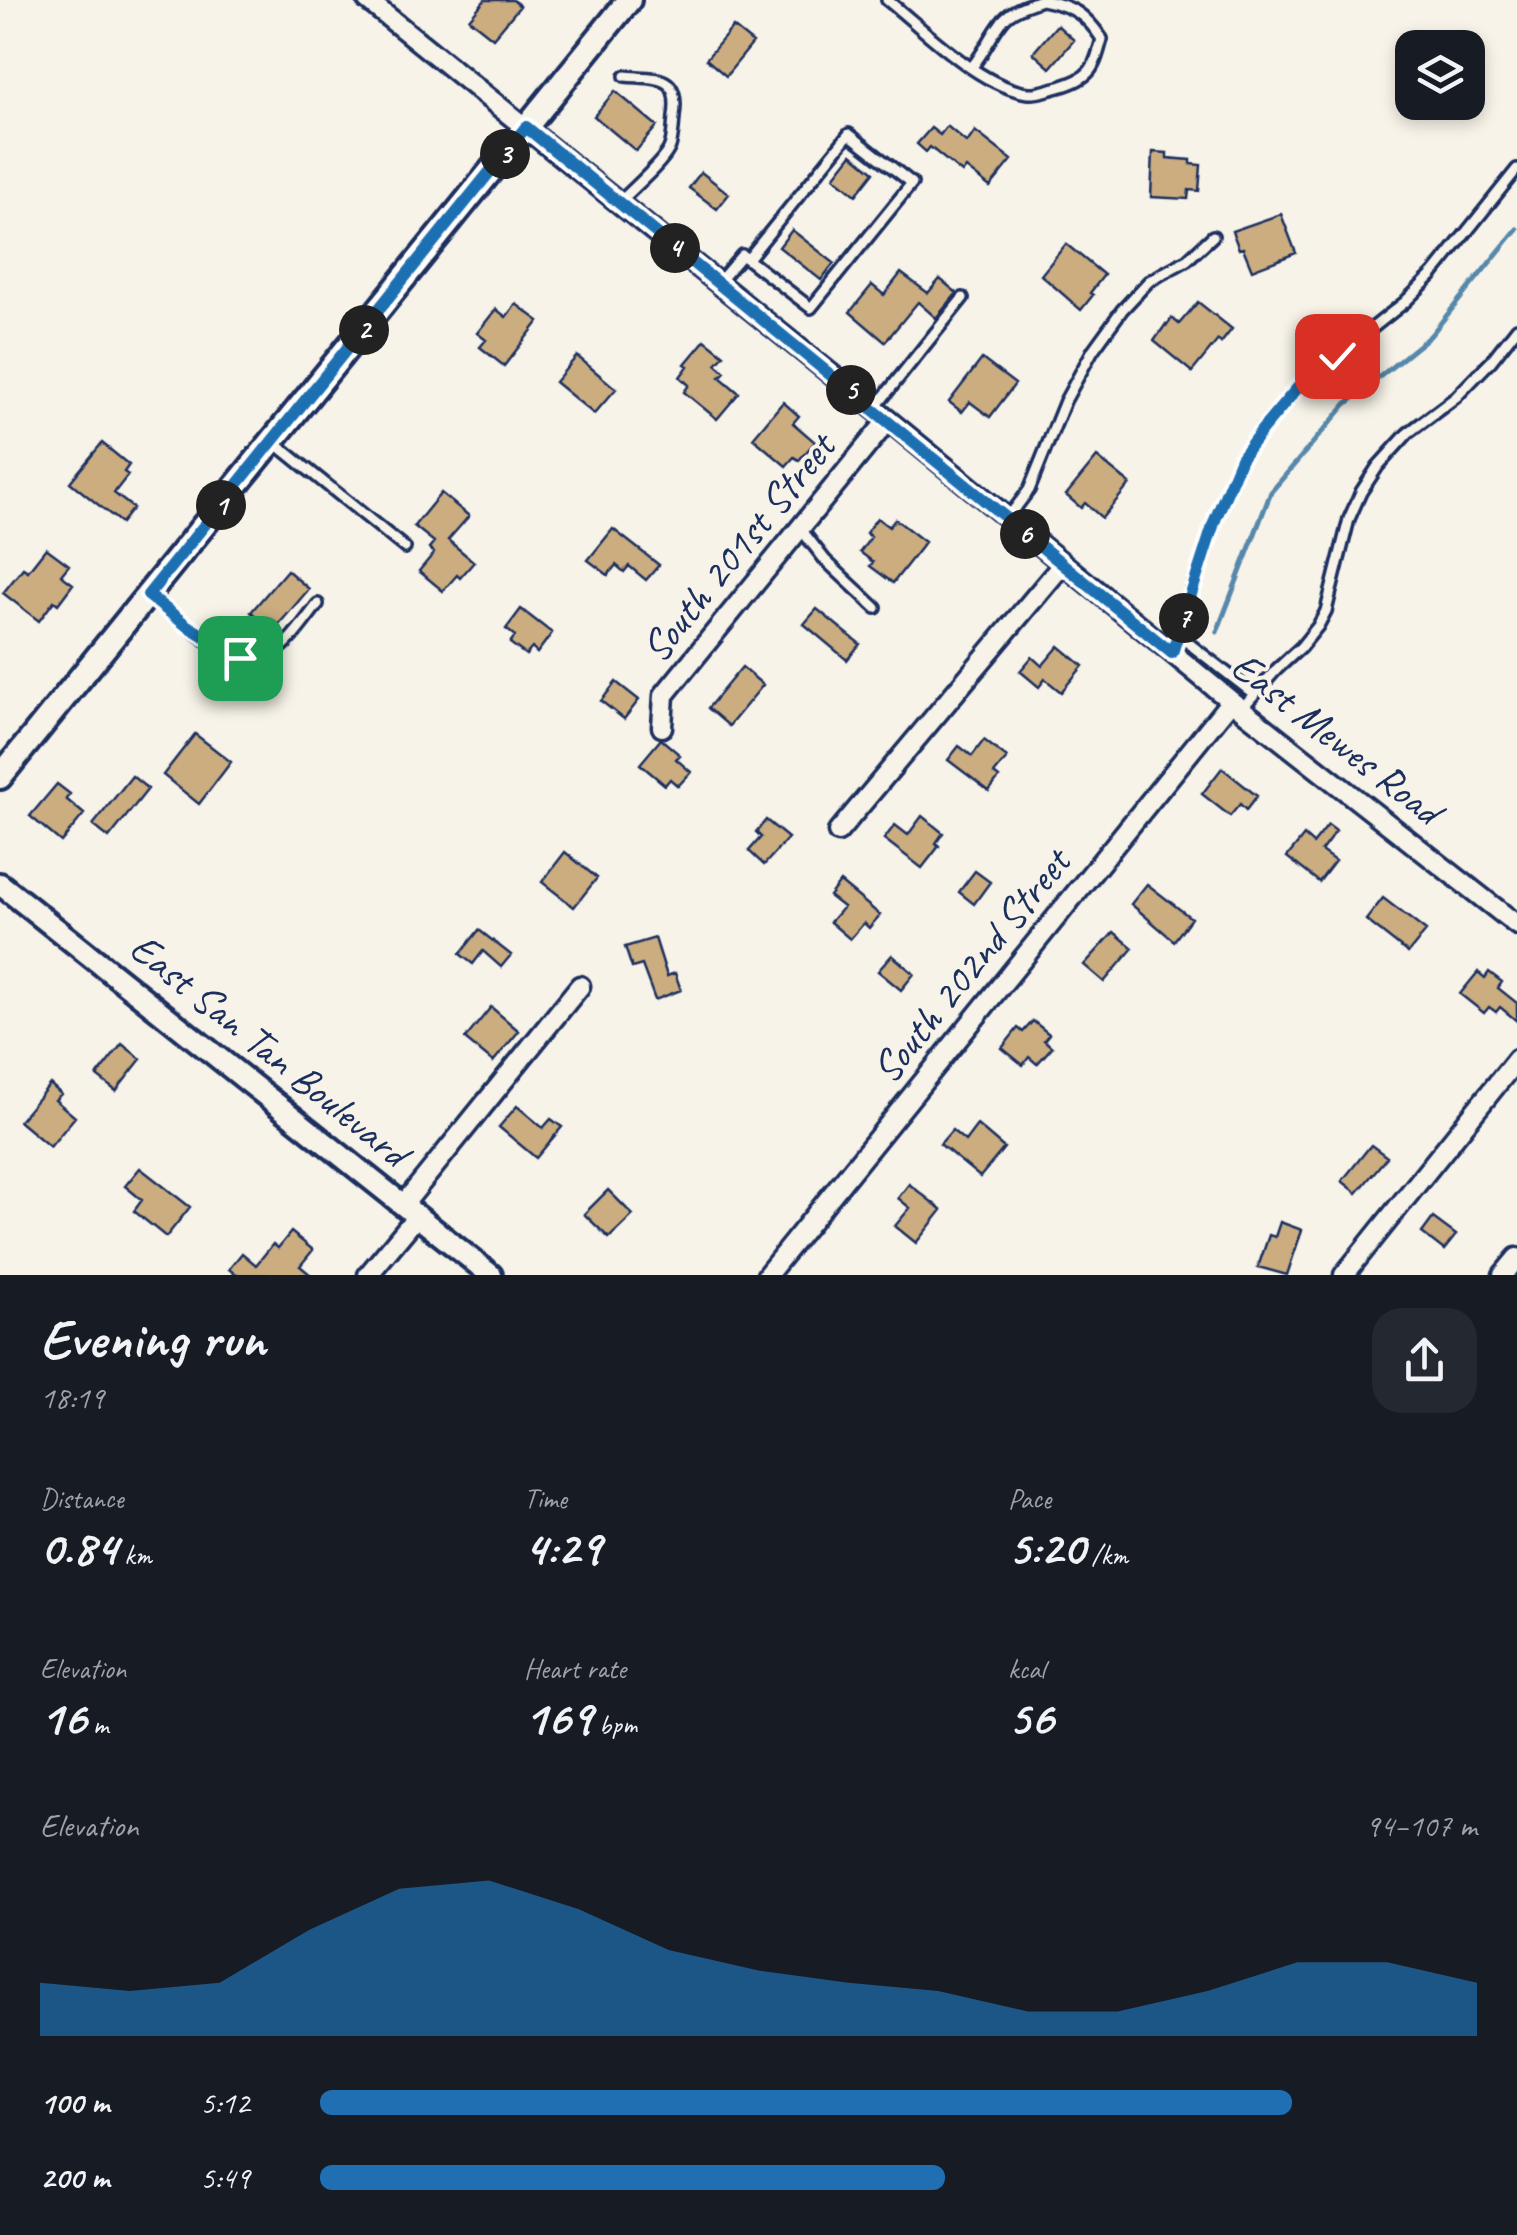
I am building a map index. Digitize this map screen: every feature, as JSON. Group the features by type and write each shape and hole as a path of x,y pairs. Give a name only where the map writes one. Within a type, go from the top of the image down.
{"main road":[{"path":"0,778 630,0"}],"street":[{"name":"East Mewes Road","path":"366,0 1062,564 1175,644 1236,705 1517,925"},
{"name":"South 201st Street","path":"662,727 664,695 800,528 881,414"},
{"path":"838,832 1062,564"},
{"name":"South 202nd Street","path":"767,1275 1236,705"},
{"name":"East San Tan Boulevard","path":"0,884 492,1275"},
{"path":"368,1275 410,1210 580,986"},
{"path":"1344,1275 1517,1059"},
{"path":"1503,1275 1517,1258"}],"lane":[{"path":"887,0 972,68 995,83 1032,94 1081,80 1096,60 1102,38 1091,22 1068,5 1041,0 1021,7 1004,20 972,68"},
{"path":"619,203 670,148 675,110 675,93 662,79 624,76"},
{"path":"718,283 742,255 811,308 912,184 849,134 748,259"},
{"path":"1254,694 1175,644 1215,520 1241,458 1300,385 1406,302 1433,274 1517,169"},
{"path":"1007,519 1029,490 1066,401 1112,323 1149,281 1187,260 1213,236"},
{"path":"881,414 963,298"},
{"path":"1236,705 1254,694 1318,626 1326,611 1348,519 1378,466 1408,433 1456,397 1517,328"},
{"path":"273,441 405,548"},
{"path":"800,528 825,560 876,608"},
{"path":"148,595 226,652 258,660 276,652 318,604"}],"building":[{"path":"485,0 513,0 520,6 493,38 469,19"},
{"path":"1057,25 1074,40 1050,68 1033,53"},
{"path":"733,27 753,43 726,76 706,59"},
{"path":"615,91 657,126 636,151 594,116"},
{"path":"947,126 967,143 975,131 1012,160 990,187 966,168 962,173 930,147 926,152 917,144 931,128 940,135"},
{"path":"1153,152 1201,165 1199,191 1189,190 1188,199 1151,197"},
{"path":"852,154 874,172 856,195 834,177"},
{"path":"701,172 729,194 717,209 689,188"},
{"path":"1281,214 1296,253 1252,270 1232,231"},
{"path":"792,230 834,263 821,280 779,247"},
{"path":"1066,244 1104,275 1081,310 1041,275"},
{"path":"901,273 928,293 940,279 957,293 936,318 918,302 885,342 850,312 872,285 884,295"},
{"path":"1198,302 1232,329 1192,372 1154,341 1172,318 1179,324"},
{"path":"516,304 539,321 504,366 480,347 486,340 477,333 496,309 506,317"},
{"path":"705,340 724,355 716,364 725,372 720,377 739,393 717,419 684,392 689,385 680,377 688,366 685,364"},
{"path":"577,356 616,389 594,414 555,382"},
{"path":"982,359 1015,384 990,417 970,402 962,412 949,402"},
{"path":"783,402 799,416 793,423 815,442 799,460 794,457 786,466 753,438"},
{"path":"102,443 129,465 124,472 128,475 114,493 133,508 121,523 70,482"},
{"path":"1097,457 1130,484 1102,518 1085,503 1081,508 1066,495"},
{"path":"441,493 469,516 448,540 474,562 443,591 419,571 434,553 429,548 434,542 414,526"},
{"path":"877,518 889,527 895,519 925,542 893,583 870,566 873,562 860,552 871,537 866,533"},
{"path":"613,529 659,565 646,580 629,566 624,572 616,565 608,575 588,560"},
{"path":"46,548 69,565 61,575 73,584 39,621 3,593"},
{"path":"287,570 309,589 273,631 251,612"},
{"path":"521,609 552,633 537,653 532,648 526,655 510,643 515,636 506,629"},
{"path":"817,609 860,644 847,660 804,624"},
{"path":"1059,646 1083,666 1061,692 1045,679 1039,687 1020,671 1032,657 1042,666"},
{"path":"742,667 763,685 729,726 708,708"},
{"path":"616,682 639,700 624,719 601,701"},
{"path":"195,734 231,762 199,804 163,775"},
{"path":"661,739 680,755 676,759 691,772 678,786 670,779 665,785 640,764"},
{"path":"984,740 1007,758 994,774 999,778 989,791 948,760 959,746 972,756"},
{"path":"1222,768 1257,796 1246,810 1240,804 1230,816 1202,794"},
{"path":"132,776 148,789 109,838 93,825"},
{"path":"57,784 70,794 66,799 84,814 61,842 30,816"},
{"path":"922,816 943,833 936,843 939,846 922,868 884,839 895,825 908,835"},
{"path":"766,820 788,838 764,865 749,851 761,837 756,832"},
{"path":"1328,825 1336,831 1321,851 1335,861 1319,882 1287,857 1304,836 1313,844"},
{"path":"565,852 597,878 574,907 542,882"},
{"path":"975,871 990,882 974,904 959,892"},
{"path":"840,882 880,915 869,928 864,923 850,939 830,922 843,907 829,896"},
{"path":"1147,884 1191,918 1174,941 1131,904"},
{"path":"1383,898 1426,931 1408,953 1366,920"},
{"path":"479,930 511,955 501,967 483,951 473,964 460,954"},
{"path":"1114,932 1133,948 1104,982 1084,965"},
{"path":"655,938 667,976 675,973 681,990 655,1000 642,965 632,968 625,947"},
{"path":"892,955 914,974 901,990 878,971"},
{"path":"1478,972 1485,978 1489,972 1502,982 1498,988 1517,1003 1517,1021 1500,1007 1496,1012 1489,1007 1484,1013 1460,994"},
{"path":"491,1007 519,1031 493,1062 465,1039"},
{"path":"1033,1021 1049,1034 1044,1040 1052,1047 1037,1064 1029,1057 1023,1065 1002,1048 1018,1028 1023,1032"},
{"path":"122,1044 141,1059 116,1091 97,1076"},
{"path":"50,1084 61,1094 55,1100 75,1117 50,1147 19,1121"},
{"path":"517,1106 543,1128 551,1119 562,1127 536,1158 499,1127"},
{"path":"977,1125 1004,1148 980,1177 940,1144 952,1130 965,1141"},
{"path":"1371,1145 1387,1157 1357,1193 1342,1181"},
{"path":"140,1168 190,1207 166,1237 134,1211 142,1200 125,1186"},
{"path":"909,1184 942,1210 916,1243 895,1226 910,1208 898,1198"},
{"path":"608,1190 633,1215 609,1238 584,1214"},
{"path":"1433,1218 1456,1235 1444,1250 1422,1233"},
{"path":"1280,1222 1302,1230 1287,1275 1258,1267 1269,1235 1275,1237"},
{"path":"291,1232 313,1250 300,1266 311,1275 236,1275 229,1269 242,1253 256,1265 273,1244 278,1248"}],"waterway":[{"path":"1217,632 1271,492 1346,404 1430,336 1517,229"}],"route":[{"path":"240,658 186,625 148,595 526,127 1172,653 1215,520 1241,458 1300,385 1337,356"}]}
